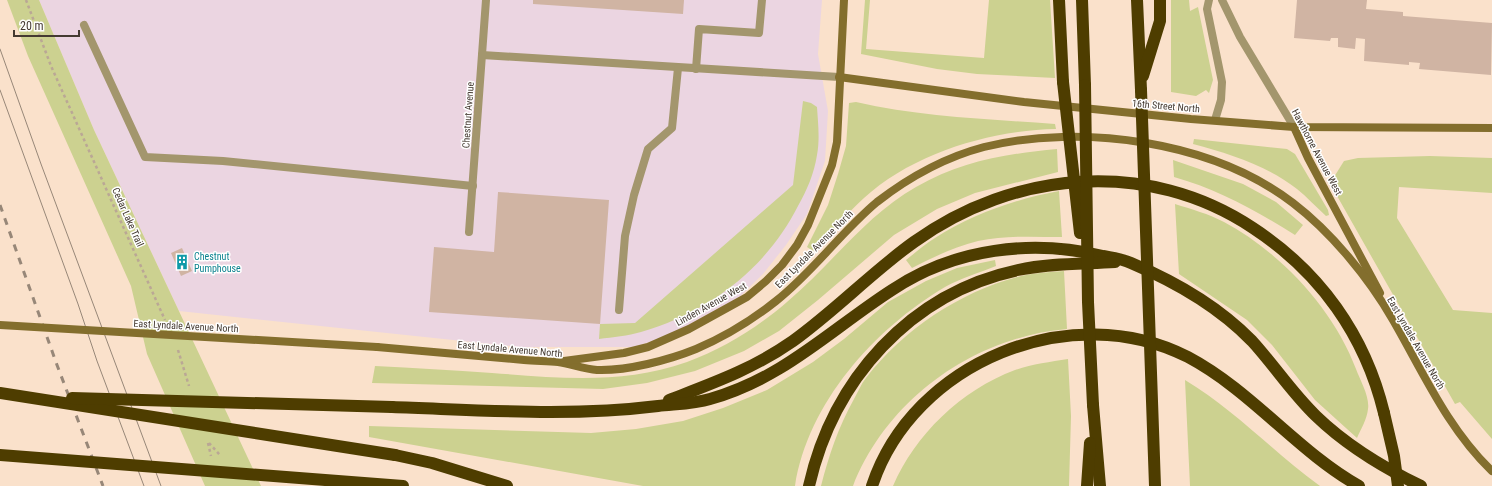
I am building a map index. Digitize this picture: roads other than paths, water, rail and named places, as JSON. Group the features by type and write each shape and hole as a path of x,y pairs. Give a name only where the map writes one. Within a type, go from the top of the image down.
{"highway":[{"path":"1059,0 1063,82 1088,302"},
{"path":"1082,0 1085,85 1088,302 1093,405 1100,486"},
{"path":"1137,0 1156,486"},
{"path":"1141,87 1160,21 1160,0"},
{"path":"653,406 745,371 768,357 822,318 913,242 956,214 1012,193 1073,182 1102,180 1126,182 1157,188 1200,201 1243,221 1276,244 1312,277 1334,303 1365,360 1384,413 1398,486"},
{"path":"0,394 392,407 602,412 707,400 740,389 789,364 894,288 940,266 978,253 1014,248 1042,247 1086,252 1128,262 1187,290 1209,304 1252,342 1313,414 1340,437 1368,458 1421,486"},
{"path":"809,486 814,463 827,429 838,407 861,371 905,325 940,299 960,288 1019,269 1056,264 1128,262"},
{"path":"873,482 883,456 917,410 936,391 972,365 1020,344 1043,339 1088,334 1120,335 1145,341 1187,357 1217,375 1325,464 1359,486"},
{"path":"0,394 395,455 432,463 507,486"},
{"path":"1087,486 1093,405"},
{"path":"0,455 403,486"}],"main road":[{"name":"Linden Avenue West","path":"557,362 624,353 648,347 689,329 747,297 766,281 797,245 808,225 826,185 837,142 839,77 844,0"},
{"name":"16th Street North","path":"839,77 1024,102 1294,127 1492,128"},
{"name":"Hawthorne Avenue West","path":"1294,127 1391,315"},
{"name":"East Lyndale Avenue North","path":"0,325 377,347 557,362 598,370 657,362 695,349 730,332 777,301 861,216 894,190 915,176 958,156 982,148 1041,138 1100,137 1138,142 1203,157 1247,175 1272,188 1318,224 1345,252 1391,315 1456,428 1473,452 1492,471"}],"street":[{"name":"Chestnut Avenue","path":"469,232 486,0"},
{"path":"696,69 699,29 759,33 762,0"},
{"path":"1209,0 1208,9 1222,82 1221,100 1215,120"},
{"name":"Hawthorne Avenue West","path":"1222,0 1240,37 1294,127"},
{"path":"84,25 145,157 223,161 473,186"},
{"path":"482,56 839,77"},
{"path":"619,310 625,236 634,195 648,149 672,128 678,68"}],"tram line":[{"path":"0,49 41,164 161,486"},
{"path":"0,90 78,304 97,361 144,486"}],"railway":[{"path":"0,205 57,365 103,486"}],"place":[{"name":"Chestnut Pumphouse","path":"182,262"}]}
